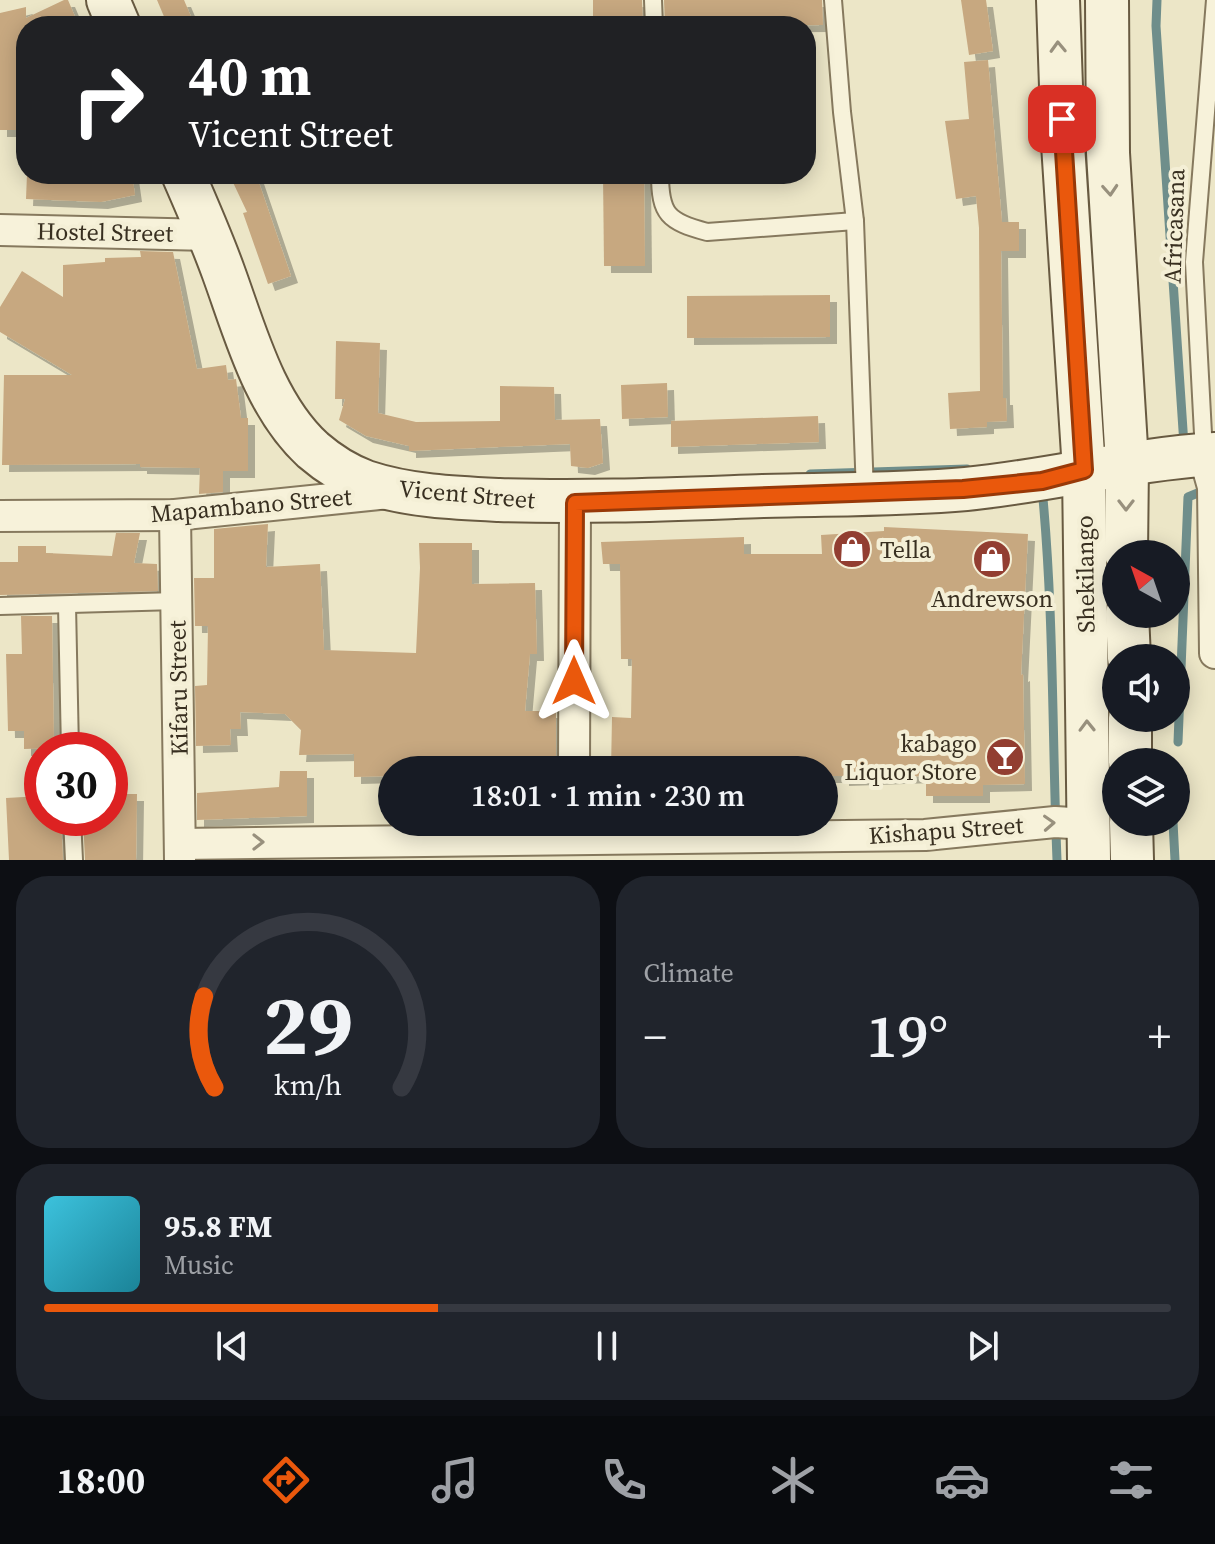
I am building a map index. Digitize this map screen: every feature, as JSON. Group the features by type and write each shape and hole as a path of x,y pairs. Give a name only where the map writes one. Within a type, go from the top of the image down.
{"main road":[{"name":"Shekilango","path":"1058,0 1062,130 1084,470 1088,842"},
{"name":"Shekilango","path":"1107,0 1108,153 1127,463 1126,540"},
{"name":"Vicent Street","path":"187,184 274,400 297,433 334,466 365,481 452,498 575,503 963,489 1042,481 1127,463 1209,454"},
{"path":"1131,836 1132,860"}],"street":[{"name":"Hostel Street","path":"0,230 209,235"},
{"path":"1209,454 1213,487 1215,653"},
{"name":"Mapambano Street","path":"0,516 175,515 406,491"},
{"path":"574,756 575,503"},
{"name":"Kifaru Street","path":"175,515 180,852"},
{"name":"Kishapu Street","path":"838,834 925,835 1055,822 1088,842"},
{"name":"Kishapu Street","path":"180,852 467,836"}],"lane":[{"path":"833,0 855,221 865,493"},
{"name":"Africasana","path":"1209,454 1194,262 1215,0"},
{"path":"660,184 660,199 667,213 685,226 707,232 855,221"},
{"path":"0,606 177,601"},
{"path":"67,605 70,732"},
{"path":"73,836 74,860"}],"building":[{"path":"68,0 75,16 30,16"},
{"path":"157,0 184,0 191,16 164,16"},
{"path":"593,0 642,0 643,16 593,16"},
{"path":"664,0 822,0 823,25 816,25 816,16 665,16"},
{"path":"961,0 986,0 993,51 969,55"},
{"path":"26,7 26,16 16,16 16,130 0,130 0,13"},
{"path":"988,60 1002,222 1019,222 1019,251 1001,251 1003,398 1006,398 1007,421 987,422 987,427 950,429 948,393 980,391 979,228 976,196 956,199 945,121 969,119 964,62"},
{"path":"27,184 133,184 135,195 101,202 26,199"},
{"path":"234,184 259,184 291,276 268,284 243,213 247,212"},
{"path":"603,184 644,184 645,266 604,266"},
{"path":"140,251 173,252 197,369 226,365 228,380 236,379 241,418 248,418 248,471 223,471 223,492 199,494 200,468 140,467 140,464 2,465 4,375 72,375 0,332 0,307 22,271 63,297 63,265 105,262 105,258 141,257"},
{"path":"830,295 830,337 687,338 687,296"},
{"path":"336,341 380,343 378,413 416,422 500,421 500,386 554,387 555,420 600,419 603,463 588,468 571,466 570,444 409,451 409,446 366,436 339,420 345,399 335,399"},
{"path":"667,383 668,417 622,419 621,385"},
{"path":"818,416 819,442 671,447 671,421"},
{"path":"268,524 266,567 320,564 324,650 416,653 419,543 472,543 472,584 535,583 537,654 530,654 525,711 556,711 556,756 378,756 378,776 354,777 354,754 299,755 301,730 285,714 240,712 241,729 230,729 231,745 196,746 195,686 207,685 208,626 195,626 194,578 214,578 214,529"},
{"path":"884,527 1028,534 1021,675 1025,784 983,785 983,796 926,796 926,776 842,779 838,776 838,756 611,756 612,717 631,718 632,659 621,659 620,564 603,564 601,542 744,537 744,554 822,554 821,535 884,531"},
{"path":"116,533 140,533 134,563 157,564 158,591 0,595 0,562 18,562 18,546 46,546 46,553 112,556"},
{"path":"21,616 52,616 54,732 8,731 6,654 22,654"},
{"path":"280,771 307,771 307,816 197,820 197,793 279,787"},
{"path":"128,794 137,794 136,860 85,860 84,836 128,836"},
{"path":"24,797 24,836 62,836 63,860 9,860 6,798"}],"waterway":[{"path":"1157,0 1156,26 1184,445"},
{"path":"810,474 967,469"},
{"path":"1042,488 1051,628 1057,860"},
{"path":"1178,742 1188,497 1210,488"},
{"path":"1174,836 1175,860"}],"place":[{"name":"Tella","path":"852,549"},
{"name":"Andrewson","path":"992,559"},
{"name":"kabago Liquor Store","path":"1005,757"}],"route":[{"path":"574,681 575,503 963,489 1042,481 1084,470 1062,119"}]}
